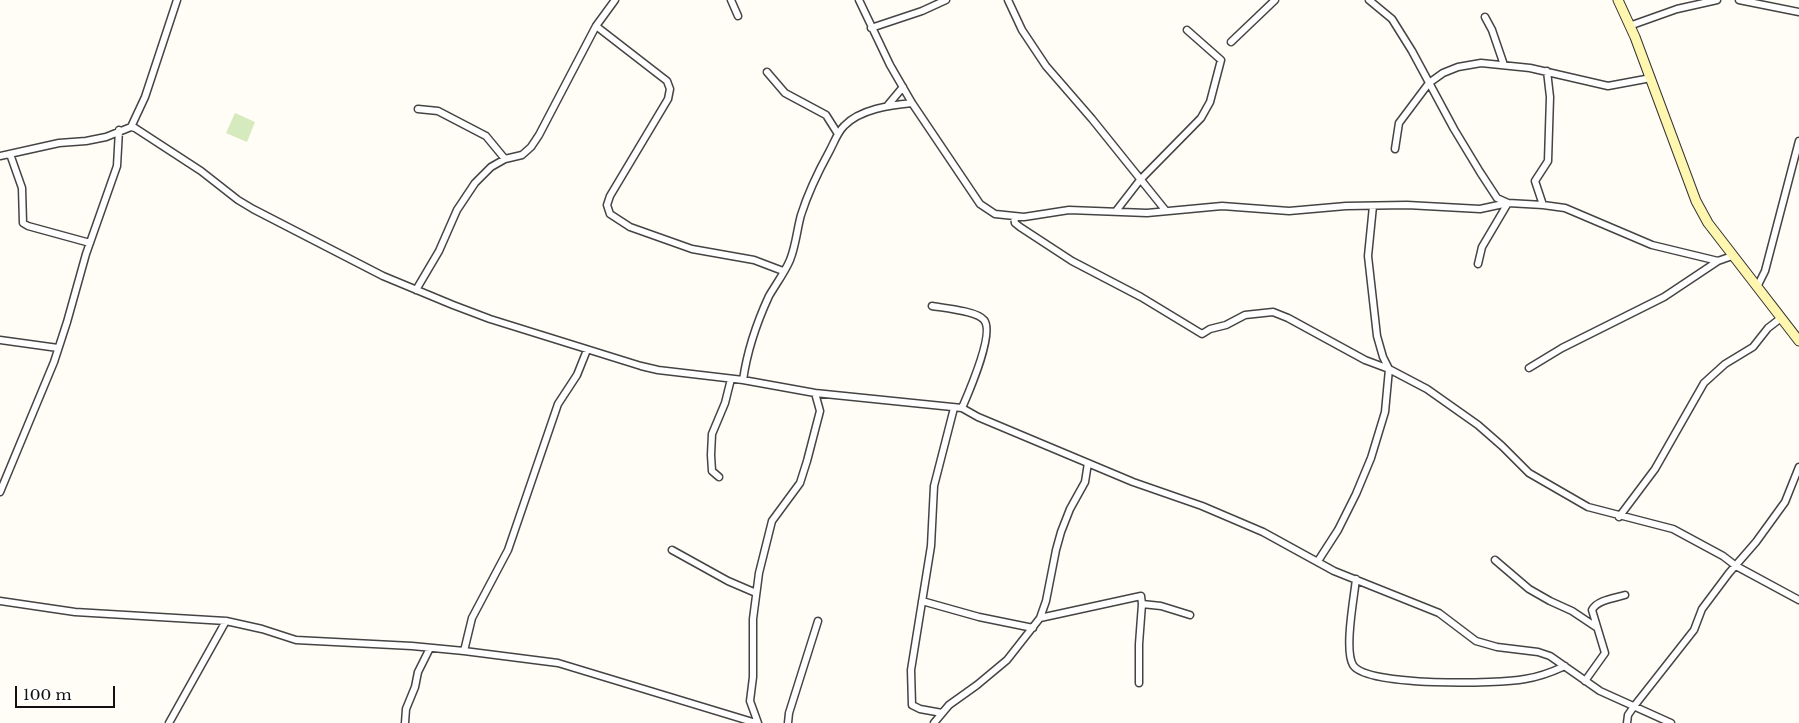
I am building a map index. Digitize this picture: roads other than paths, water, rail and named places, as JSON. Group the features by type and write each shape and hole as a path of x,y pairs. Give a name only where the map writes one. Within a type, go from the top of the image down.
{"street":[{"path":"131,127 145,97 177,0"},
{"path":"416,290 439,251 456,210 466,195 483,174 505,159 522,155 531,147 540,134 596,26 615,0"},
{"path":"731,0 738,16"},
{"path":"858,0 912,103 980,204 995,214 1024,217 1069,210 1147,213 1222,206 1289,210 1373,206 1480,209 1508,203"},
{"path":"872,28 922,11 946,0"},
{"path":"1008,0 1022,30 1046,66 1092,119 1166,211"},
{"path":"1231,42 1275,0"},
{"path":"1369,0 1392,19 1412,51 1456,134 1497,198 1508,203 1565,208 1652,244 1718,261"},
{"path":"1618,0 1651,78 1696,201 1708,223 1732,256 1799,341"},
{"path":"1629,23 1632,24 1685,7 1717,0"},
{"path":"1739,0 1799,12"},
{"path":"1485,17 1492,30 1504,65"},
{"path":"596,26 667,81 670,89 668,99 610,196 607,205 610,214 630,227 685,247 719,255 754,260 783,271"},
{"path":"1116,211 1140,180 1201,118 1210,102 1221,60 1187,30"},
{"path":"1395,149 1399,123 1429,83 1443,73 1458,67 1481,63 1504,65 1547,71 1608,86 1651,78"},
{"path":"1543,205 1535,181 1548,162 1550,97 1547,71"},
{"path":"768,72 785,93 826,115 838,134"},
{"path":"888,105 903,87"},
{"path":"743,380 745,366 760,318 790,260 801,216 816,176 838,134 845,124 867,112 888,105 912,103"},
{"path":"418,109 438,111 486,136 505,159"},
{"path":"0,156 59,143 106,137 119,130 135,128 201,171 238,200 253,209 383,276 490,319 658,370 743,380 815,393 962,408 1133,482 1202,506 1263,532 1334,571 1356,578 1439,613 1476,640 1497,647 1538,652 1550,656 1600,691 1671,723"},
{"path":"0,492 58,348 90,243 117,166 119,130"},
{"path":"1757,287 1765,271 1799,142"},
{"path":"10,154 22,188 23,223 90,243"},
{"path":"1478,264 1482,247 1508,203"},
{"path":"1318,561 1338,530 1371,458 1385,412 1389,369 1383,357 1377,336 1368,256 1373,206"},
{"path":"1014,216 1015,223 1020,227 1072,261 1141,297 1202,334 1245,315 1274,312 1365,360 1389,369 1427,389 1478,425 1529,473 1588,508 1673,530 1723,556 1736,566 1799,600"},
{"path":"1529,368 1562,348 1664,297 1718,261 1732,256"},
{"path":"932,306 974,314 985,320 983,350 976,377 962,408"},
{"path":"1620,517 1655,469 1704,383 1725,364 1752,347 1768,328 1781,318"},
{"path":"0,340 58,348"},
{"path":"464,651 472,618 508,550 558,404 578,375 587,350"},
{"path":"719,477 712,471 712,434 725,403 731,379"},
{"path":"757,723 750,701 753,677 753,619 762,556 772,521 800,483 807,462 820,411 815,393"},
{"path":"942,713 920,709 912,705 911,670 931,546 934,486 954,408"},
{"path":"934,723 949,704 977,685 1007,660 1040,618 1046,601 1061,532 1070,509 1085,482 1088,463"},
{"path":"1627,723 1628,715 1694,630 1702,609 1729,573 1756,542 1785,502 1799,467"},
{"path":"672,550 728,581 756,593"},
{"path":"1495,560 1529,589 1550,601 1572,610 1596,626"},
{"path":"1356,578 1349,652 1353,664 1358,671 1400,680 1490,683 1525,679 1550,673 1565,666"},
{"path":"1585,681 1606,653 1592,610 1594,605 1625,595"},
{"path":"1040,618 1122,602 1138,596 1142,599 1139,683"},
{"path":"922,601 979,617 1033,628"},
{"path":"0,602 75,612 226,621 262,629 296,640 464,651 558,664 757,723"},
{"path":"1142,604 1162,606 1190,615"},
{"path":"169,723 226,621"},
{"path":"788,723 789,713 818,621"},
{"path":"406,723 406,709 415,687 418,672 430,648"}]}
